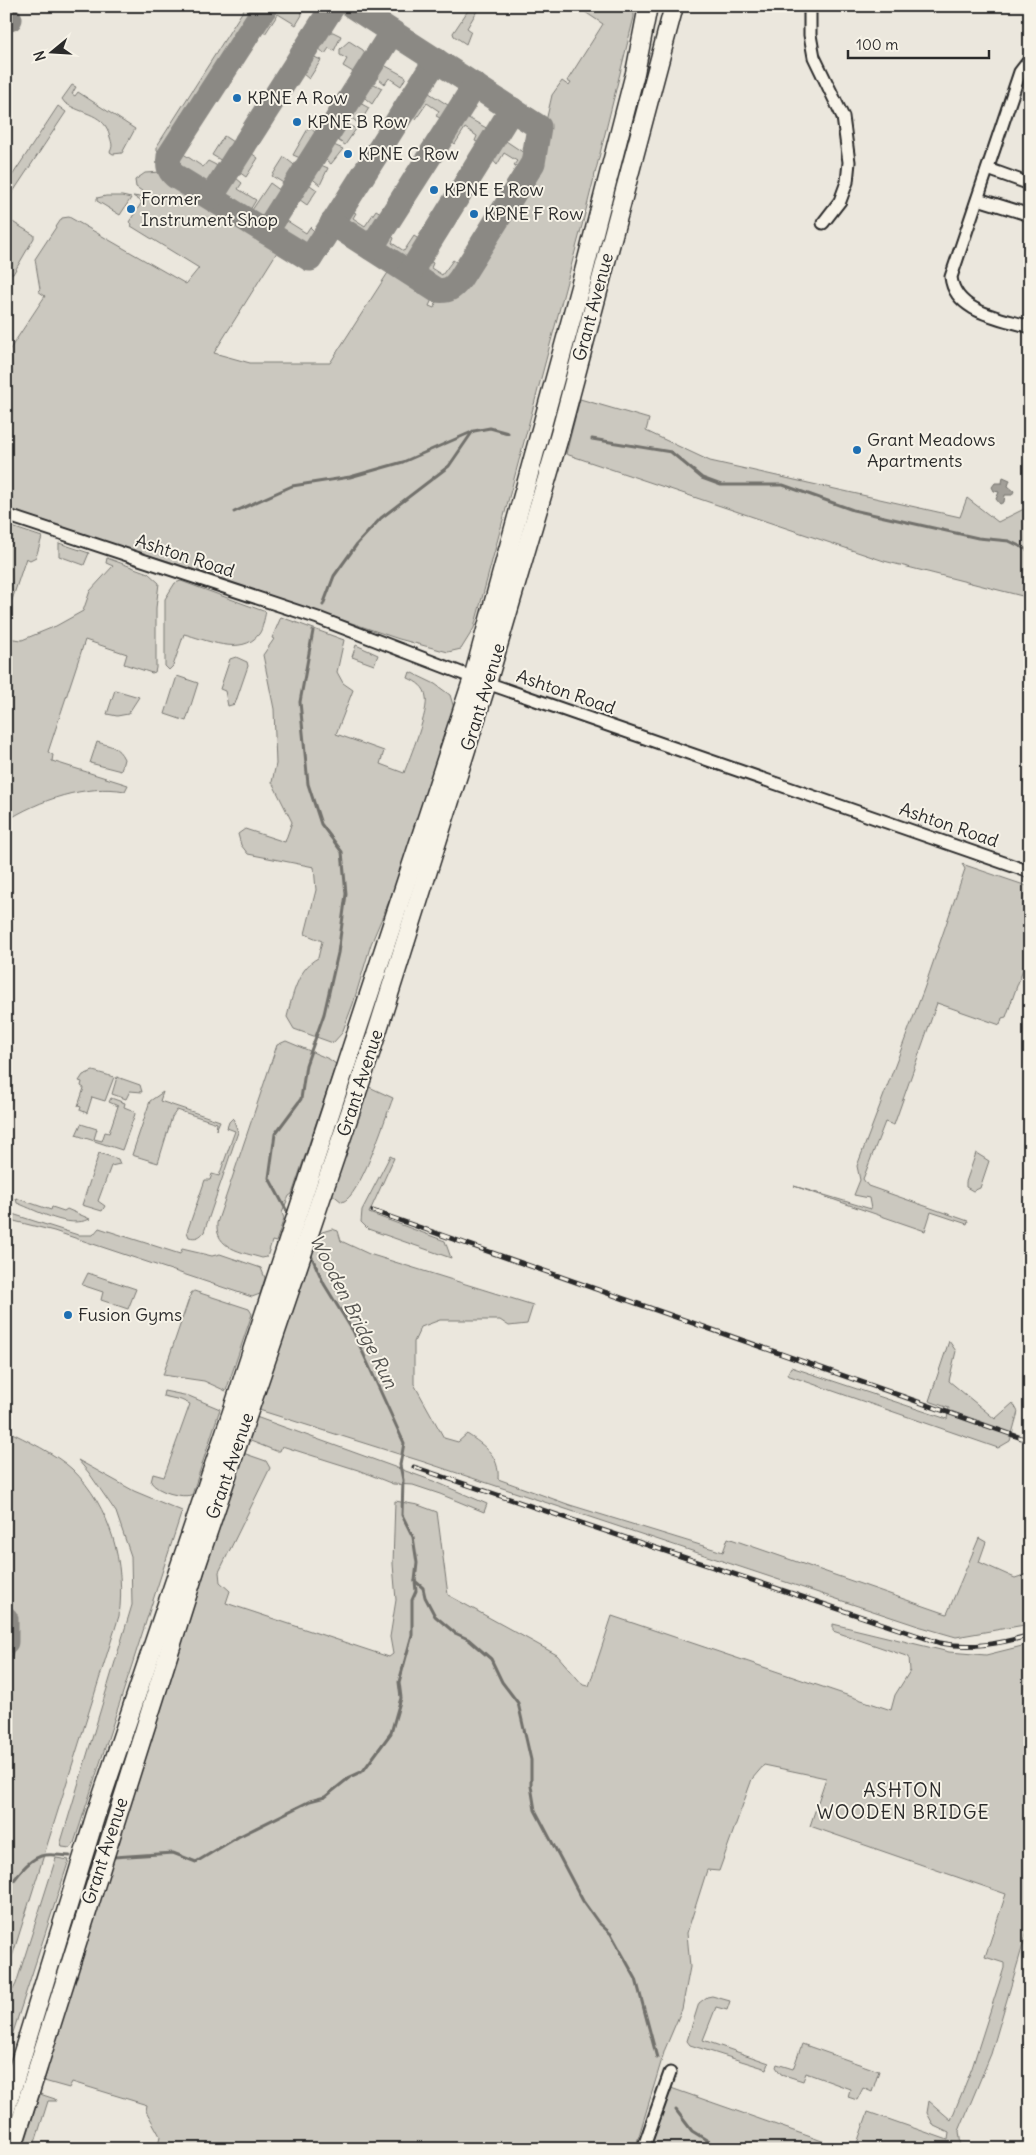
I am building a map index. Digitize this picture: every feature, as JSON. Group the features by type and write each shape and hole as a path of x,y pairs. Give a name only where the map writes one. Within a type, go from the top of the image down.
{"main road":[{"name":"Grant Avenue","path":"540,470 635,73 648,6"},
{"name":"Grant Avenue","path":"12,2149 200,1555 397,969 540,470 642,125 674,6"},
{"path":"635,73 655,79"},
{"path":"623,120 642,125"},
{"name":"Grant Avenue","path":"6,2108 96,1814 266,1309 379,963 480,681"},
{"path":"379,963 397,969"},
{"path":"258,1386 258,1354 269,1315 266,1309"}],"street":[{"path":"810,6 810,35 814,57 843,117 850,162 847,182 840,201 823,223"},
{"path":"1030,59 1020,72 951,277 957,296 967,305 1030,326"},
{"path":"988,170 1030,184"},
{"path":"978,199 1030,215"},
{"name":"Ashton Road","path":"6,515 318,618 480,681 1030,872"},
{"path":"643,2149 670,2073"}],"shaded area":[{"path":"246,6 258,6 165,149 157,151 157,146"},
{"path":"270,6 294,6 301,10 302,15 296,25 278,14 265,34 258,26"},
{"path":"471,6 480,6 467,28 471,31 466,44 454,36 453,33"},
{"path":"576,6 634,6 634,17 584,218 474,628 461,649 448,652 399,639 171,562 6,511 6,355 45,296 38,291 40,289 35,259 62,218 69,217 186,284 199,268 131,226 132,224 129,222 142,202 133,196 140,197 142,191 136,187 135,180 145,173 161,172 279,249 214,353 250,363 330,363 391,268 434,295 429,306 434,308 439,297 449,296 458,291 525,187 536,165 552,95 562,81 569,86 571,83 567,81 603,24"},
{"path":"324,32 333,32 341,36 334,51 329,48 325,54 316,46"},
{"path":"349,41 363,50 367,56 366,65 358,75 343,66 347,59 340,55 340,49"},
{"path":"310,55 321,60 309,79 300,68"},
{"path":"384,65 406,77 401,86 389,78 385,84 373,74 378,67"},
{"path":"368,81 382,88 372,104 360,94"},
{"path":"72,85 76,87 72,94 75,96 78,92 135,129 122,153 113,154 110,152 111,141 103,123 65,103 62,99"},
{"path":"426,91 451,107 446,118 442,119 436,116 439,111 427,103 416,119 412,117 410,111 422,92"},
{"path":"356,101 369,108 359,124 348,115"},
{"path":"58,106 66,112 11,195 6,192 6,185"},
{"path":"463,115 490,130 491,134 485,143 481,144 475,141 477,136 465,128 455,144 450,140 450,134"},
{"path":"343,122 356,129 345,145 336,139 334,134"},
{"path":"309,127 316,133 318,129 322,132 305,160 293,155"},
{"path":"224,136 233,142 236,147 228,160 224,162 212,155"},
{"path":"503,139 527,155 523,169 514,165 517,161 504,153 497,165 490,157 500,140"},
{"path":"329,143 343,149 331,164 322,157"},
{"path":"182,153 203,167 208,161 216,165 219,171 216,178 202,185 182,175 175,167 174,157"},
{"path":"251,153 258,158 246,177 239,172 237,166 245,154"},
{"path":"284,157 298,168 291,182 285,184 272,176"},
{"path":"316,163 328,168 320,185 309,176"},
{"path":"236,178 242,183 238,189 256,200 247,215 223,198 224,187 230,179"},
{"path":"270,183 281,191 280,199 268,216 252,219 248,216"},
{"path":"303,183 307,183 317,190 307,205 296,197"},
{"path":"106,196 131,198 120,215 97,201 97,198"},
{"path":"347,209 356,213 353,218 365,226 376,210 381,213 382,218 372,234 363,236 345,225 341,218"},
{"path":"6,218 34,235 13,274 6,270"},
{"path":"284,219 306,233 310,227 317,234 309,245 298,247 279,236 275,227 279,220"},
{"path":"389,234 394,238 392,243 404,251 414,236 420,240 418,250 412,257 405,259 397,259 390,256 384,251 381,244 382,237"},
{"path":"426,259 433,263 431,268 442,275 453,260 459,264 460,268 450,283 438,285 421,273 420,266"},
{"path":"580,399 649,419 646,431 710,461 960,517 967,498 998,522 1024,509 1030,486 1030,598 884,561 566,454"},
{"path":"1003,477 1010,480 1008,486 1014,491 1012,495 1005,495 1004,502 1000,504 996,499 999,492 994,491 992,487 995,483 1002,483"},
{"path":"6,525 42,537 36,557 30,560 26,558 6,618"},
{"path":"59,543 89,553 84,565 59,556"},
{"path":"107,558 148,573 159,583 156,608 155,672 152,673 124,664 127,654 85,640 48,752 53,755 52,761 128,785 125,791 95,790 48,800 6,821 6,638 22,640 56,626 83,611 90,591 113,566 106,563"},
{"path":"181,581 266,612 259,634 252,641 233,645 212,642 184,634 173,666 169,670 165,666 165,599 175,583"},
{"path":"281,617 344,640 337,672 343,683 353,690 336,734 384,751 380,764 404,773 425,713 426,697 424,690 420,685 408,678 410,672 435,684 450,695 454,708 395,887 371,944 353,1004 342,1033 333,1043 294,1029 287,1017 297,984 305,969 318,958 322,941 305,934 316,890 314,867 248,854 241,845 238,834 245,829 285,842 292,822 272,782 276,764 274,709 263,655 274,639 272,638"},
{"path":"356,645 378,655 374,665 352,657"},
{"path":"236,657 247,662 248,666 235,704 228,706 225,691 220,689 230,659"},
{"path":"177,676 198,683 186,721 165,714"},
{"path":"115,690 139,697 128,714 117,716 107,714"},
{"path":"97,742 119,751 124,759 121,771 90,763"},
{"path":"962,864 1030,887 1030,968 1024,966 1006,1017 1002,1018 1000,1025 937,1003 894,1125 885,1122 863,1179 868,1186 968,1221 967,1224 931,1212 925,1231 794,1186 871,1209 869,1198 854,1195 860,1180 857,1166 924,989 965,869"},
{"path":"286,1041 329,1059 336,1064 292,1194 289,1196 282,1213 284,1218 276,1242 272,1241 267,1257 262,1258 238,1251 225,1244 220,1239 217,1223 277,1045"},
{"path":"93,1071 114,1077 105,1101 92,1097 87,1113 80,1110 81,1107 78,1106 84,1088 81,1086 82,1082 79,1081 83,1075"},
{"path":"117,1077 140,1085 142,1092 130,1091 126,1099 112,1094"},
{"path":"367,1086 393,1098 364,1173 349,1197 342,1202 332,1194 333,1188"},
{"path":"163,1092 160,1101 220,1121 216,1130 217,1123 177,1110 172,1117 158,1163 132,1155 150,1101"},
{"path":"111,1098 125,1103 124,1107 134,1111 135,1114 122,1150 76,1135 81,1124 97,1129 94,1139 102,1141 105,1132 109,1133 118,1106 109,1102"},
{"path":"233,1118 238,1132 204,1232 198,1237 189,1237 187,1232 205,1180 210,1180 212,1174 219,1176 235,1131 227,1128"},
{"path":"99,1153 118,1159 120,1164 111,1166 98,1201 105,1206 102,1211 82,1205"},
{"path":"976,1153 989,1161 980,1188 973,1191 966,1187 966,1182"},
{"path":"390,1156 394,1158 369,1213 445,1241 451,1258 368,1229 361,1222 362,1210"},
{"path":"16,1198 51,1210 52,1207 64,1211 67,1209 90,1219 72,1222 53,1218 17,1203"},
{"path":"6,1212 78,1235 93,1235 99,1228 180,1254 182,1249 212,1256 220,1254 261,1268 265,1278 260,1294 252,1297 54,1231 6,1219"},
{"path":"332,1229 338,1231 341,1241 369,1254 533,1305 527,1324 509,1326 500,1320 440,1320 421,1327 414,1342 414,1384 444,1438 458,1442 467,1434 479,1442 494,1458 498,1479 570,1505 723,1552 728,1538 947,1614 979,1538 986,1542 979,1562 1015,1578 1030,1573 1030,1624 956,1637 424,1462 259,1410 315,1240 322,1232"},
{"path":"88,1273 136,1289 128,1309 101,1300 103,1292 82,1285"},
{"path":"194,1291 249,1309 252,1314 226,1391 204,1381 163,1375 191,1293"},
{"path":"949,1341 956,1351 949,1381 995,1419 1013,1403 1018,1412 1010,1441 998,1448 787,1375 791,1367 947,1419 949,1408 929,1401"},
{"path":"164,1391 189,1396 220,1409 192,1495 188,1496 159,1489 151,1482 153,1474 164,1477 190,1404 163,1396"},
{"path":"256,1417 436,1482 487,1504 484,1512 413,1485 393,1484 358,1470 282,1446 280,1451 276,1451 248,1440"},
{"path":"6,1430 58,1458 86,1484 106,1518 113,1537 120,1576 121,1596 119,1616 6,1976 6,1667 16,1642 16,1624 11,1608 6,1600"},
{"path":"243,1453 266,1461 270,1468 219,1572 220,1582 230,1591 226,1603 389,1657 393,1654 390,1637 396,1600 393,1564 395,1501 418,1505 437,1512 448,1595 557,1655 583,1685 589,1686 612,1616 891,1710 895,1695 910,1671 909,1657 833,1631 833,1624 949,1652 986,1655 1030,1644 1030,1921 991,2054 959,2131 961,2146 957,2149 855,2149 868,2112 948,2140 949,2133 934,2126 927,2113 929,2101 951,2120 972,2068 1004,1968 1004,1963 985,1957 1006,1894 810,1826 826,1778 764,1765 752,1779 719,1871 707,1870 687,1933 690,1967 682,2009 665,2049 635,2149 157,2149 160,2136 146,2111 147,2105 72,2082 69,2088 44,2081 48,2069 45,2067"},
{"path":"78,1460 134,1491 182,1511 74,1843 70,1848 62,1847 61,1842 132,1605 131,1556 116,1512"},
{"path":"56,1858 69,1860 6,2054 6,2003 16,1984"},
{"path":"712,1996 730,2001 727,2010 716,2007 703,2040 769,2063 767,2069 690,2045 687,2041 699,2003"},
{"path":"802,2044 879,2071 872,2092 863,2088 857,2100 848,2097 850,2089 806,2073 803,2081 781,2074 776,2067 777,2064 793,2069"},
{"path":"671,2088 845,2149 650,2149"},
{"path":"40,2094 56,2101 48,2101 33,2149 23,2149"}],"waterway":[{"path":"234,512 292,486 350,477 403,462 474,431 490,428 508,433"},
{"name":"Wooden Bridge Run","path":"323,605 334,576 357,544 381,518 449,466 473,431"},
{"name":"Wooden Bridge Run","path":"592,439 671,452 702,478 721,485 783,485 853,510 978,538 1009,541 1030,551"},
{"name":"Wooden Bridge Run","path":"289,1215 269,1178 275,1134 301,1099 306,1065 324,1014 338,953 346,894 342,852 321,824 308,784 300,702 313,631"},
{"name":"Wooden Bridge Run","path":"114,1857 173,1853 196,1862 238,1837 310,1801 325,1797 350,1777 363,1771 391,1733 401,1698 399,1682 412,1635 412,1600 416,1591 417,1563 413,1537 402,1515 403,1480 400,1465 404,1443 353,1331 324,1284 310,1253"},
{"path":"415,1581 423,1588 425,1597 435,1616 455,1633 468,1639 491,1659 502,1682 518,1703 531,1760 531,1786 535,1810 583,1901 598,1922 611,1934 636,1979 657,2058"},
{"name":"Wooden Bridge Run","path":"6,1891 23,1869 34,1860 46,1855 70,1856"},
{"path":"676,2110 692,2131 721,2149"}],"taxiway":[{"path":"266,6 169,156 169,167 175,176 310,259 436,60"},
{"path":"211,197 333,6"},
{"path":"332,223 436,290 450,289 460,279 533,163 539,127 352,6"},
{"path":"6,17 10,19"},
{"path":"266,232 392,32"},
{"path":"371,248 475,85"},
{"path":"410,273 512,109"},
{"path":"6,1619 6,1642"}],"railway":[{"path":"373,1211 1030,1441"},
{"path":"414,1467 940,1643 963,1646 985,1645 1030,1635"}],"place":[{"name":"KPNE A Row","path":"237,98"},
{"name":"KPNE B Row","path":"297,122"},
{"name":"KPNE C Row","path":"348,154"},
{"name":"KPNE E Row","path":"434,190"},
{"name":"Former Instrument Shop","path":"131,209"},
{"name":"KPNE F Row","path":"474,214"},
{"name":"Grant Meadows Apartments","path":"857,450"},
{"name":"Fusion Gyms","path":"68,1315"}],"district":[{"name":"ASHTON WOODEN BRIDGE","path":"903,1801"}]}
